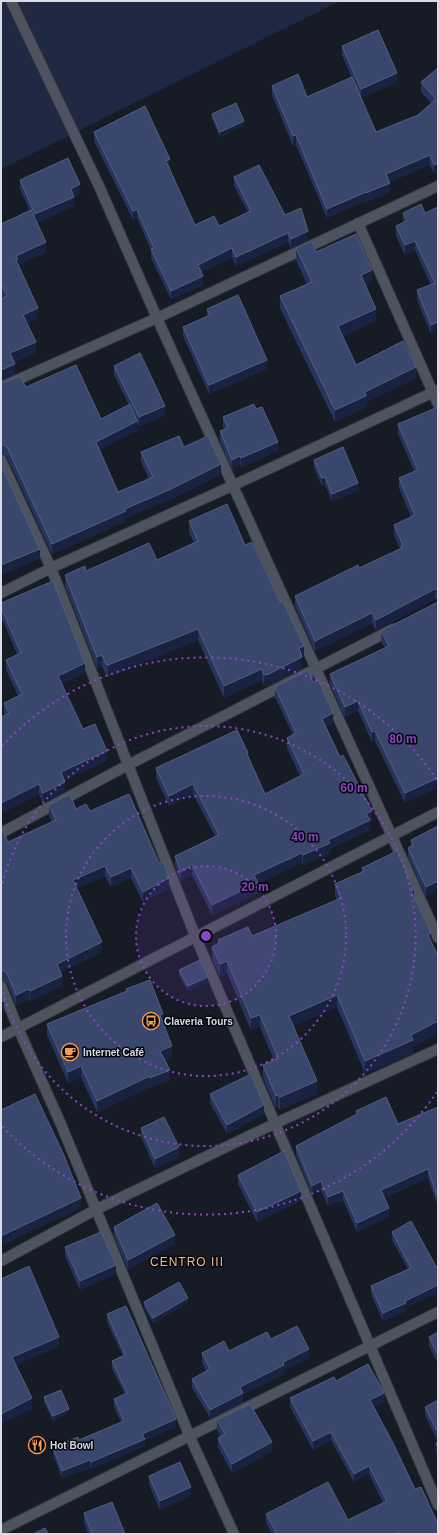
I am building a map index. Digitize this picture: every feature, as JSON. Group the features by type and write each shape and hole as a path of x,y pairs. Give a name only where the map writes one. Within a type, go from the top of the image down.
{"street":[{"path":"11,1 99,186 157,318 438,938"},
{"path":"1,387 157,318 438,186"},
{"path":"358,223 435,391 438,404"},
{"path":"1,593 50,568 234,485 435,391"},
{"path":"1,460 50,568 196,938 276,1122 438,1505"},
{"path":"1,833 128,765 404,623"},
{"path":"1,1037 196,938 438,812"},
{"path":"1,986 60,1122 190,1437 234,1534"},
{"path":"1,1261 96,1210 276,1122 438,1049"},
{"path":"1,1530 438,1312"}],"shaded area":[{"path":"1,1 340,1 1,169"}],"building":[{"path":"378,30 397,73 361,89 342,46"},
{"path":"438,68 438,163 434,165 430,155 386,174 390,183 327,209 296,135 293,136 272,86 298,74 307,97 352,77 376,132 418,115 436,99 421,82"},
{"path":"236,103 244,121 220,132 212,114"},
{"path":"145,106 170,159 166,161 195,225 214,216 219,226 251,211 234,177 259,165 285,215 301,208 308,231 291,239 288,233 236,257 232,248 198,265 203,276 171,291 151,249 154,248 137,210 133,211 94,132"},
{"path":"68,158 80,184 71,189 74,197 35,214 20,180"},
{"path":"421,204 425,213 438,207 438,322 431,325 417,290 435,283 415,241 405,245 396,226 407,221 403,213"},
{"path":"31,210 46,242 16,256 18,259 16,260 38,308 23,315 36,342 10,353 15,364 1,370 1,299 7,296 1,283 1,224"},
{"path":"356,234 372,270 361,275 376,309 338,326 356,365 403,341 416,367 365,392 366,396 335,410 280,296 312,282 296,248 312,241 316,252"},
{"path":"238,295 267,360 209,385 183,327 210,315 207,309"},
{"path":"140,353 165,406 139,417 114,366"},
{"path":"76,365 101,419 130,404 137,421 96,442 118,492 153,477 141,452 179,436 184,447 208,436 221,464 171,489 125,509 126,511 52,544 7,447 1,444 1,383 20,376 26,387"},
{"path":"254,404 256,409 262,407 278,442 241,458 240,456 232,460 220,431 228,428 223,417"},
{"path":"438,407 438,589 435,589 376,620 372,613 315,641 295,596 358,565 359,568 402,548 401,546 403,545 394,525 415,515 399,478 418,470 398,424"},
{"path":"343,447 358,483 332,494 325,477 322,478 314,460"},
{"path":"1,465 40,549 1,565"},
{"path":"227,504 245,545 252,542 280,602 283,601 304,646 299,648 302,657 269,674 264,675 262,669 224,686 198,629 108,665 106,664 102,655 97,657 65,575 85,566 86,571 149,543 157,560 198,541 189,521"},
{"path":"53,581 85,663 58,676 83,729 95,724 107,751 61,772 65,782 43,793 39,784 1,803 1,717 9,713 4,703 22,694 6,660 21,653 1,607 1,603"},
{"path":"438,602 438,778 405,793 375,731 372,732 358,701 345,707 330,674 389,646 381,631"},
{"path":"308,670 313,682 318,679 333,713 322,719 340,757 343,755 372,811 366,814 370,820 328,840 330,843 303,855 302,853 254,875 258,883 212,905 192,865 181,872 175,856 219,835 193,784 169,796 156,768 237,730 265,794 304,774 287,738 296,733 275,687"},
{"path":"70,794 76,809 86,804 90,811 129,794 159,863 163,861 169,878 143,892 131,868 111,877 105,866 73,880 102,942 57,964 62,976 30,991 29,989 16,995 7,973 1,970 1,829 8,842 56,820 49,805"},
{"path":"438,826 438,881 426,887 408,848 413,845 411,840"},
{"path":"397,851 414,890 412,893 431,933 428,935 438,956 438,1021 411,1035 413,1040 365,1061 337,995 289,1016 317,1081 280,1097 278,1095 276,1096 263,1065 278,1058 260,1015 251,1018 227,961 220,964 212,947 219,943 218,940 248,927 252,936 341,898 335,884 364,871 362,868"},
{"path":"200,960 208,977 188,986 179,970"},
{"path":"150,980 163,1014 160,1015 172,1046 160,1051 170,1070 150,1078 150,1076 97,1101 81,1066 68,1072 47,1024"},
{"path":"1,993 4,1001 1,1002"},
{"path":"251,1074 264,1105 227,1125 210,1094"},
{"path":"35,1094 63,1153 81,1198 1,1236 1,1110"},
{"path":"386,1097 398,1124 438,1107 438,1199 428,1169 381,1190 389,1208 357,1223 343,1191 328,1197 321,1181 312,1186 296,1146 357,1114 356,1111"},
{"path":"164,1117 179,1147 155,1159 141,1128"},
{"path":"284,1151 301,1191 257,1212 238,1175"},
{"path":"157,1203 175,1235 128,1260 114,1227"},
{"path":"411,1221 438,1270 438,1285 405,1301 406,1303 383,1313 371,1286 411,1268 392,1232"},
{"path":"101,1232 116,1265 80,1281 65,1247"},
{"path":"29,1266 59,1337 12,1357 32,1398 1,1414 1,1279"},
{"path":"179,1282 188,1298 153,1318 144,1302"},
{"path":"126,1306 176,1419 142,1434 145,1439 91,1462 90,1460 62,1471 53,1447 78,1437 79,1440 124,1421 114,1399 127,1393 112,1361 125,1355 107,1314"},
{"path":"297,1326 309,1349 283,1362 284,1365 240,1387 243,1393 210,1410 192,1379 210,1369 202,1353 224,1341 229,1351 267,1332 271,1339"},
{"path":"438,1332 438,1355 429,1337"},
{"path":"368,1364 384,1393 370,1400 415,1489 421,1487 438,1524 438,1534 400,1534 399,1532 395,1534 277,1534 266,1514 328,1482 348,1520 387,1501 369,1466 354,1474 331,1432 313,1441 290,1398 334,1377 336,1381"},
{"path":"61,1390 69,1409 53,1416 44,1397"},
{"path":"438,1400 438,1433 425,1407"},
{"path":"250,1404 272,1442 232,1464 218,1438 225,1434 217,1420"},
{"path":"180,1462 191,1487 160,1501 149,1476"},
{"path":"112,1502 125,1534 92,1534 84,1513"},
{"path":"45,1528 48,1534 33,1534"}],"place":[{"name":"Claveria Tours","path":"151,1021"},
{"name":"Internet Café","path":"70,1052"},
{"name":"Hot Bowl","path":"37,1445"}],"district":[{"name":"CENTRO III","path":"187,1262"}]}
